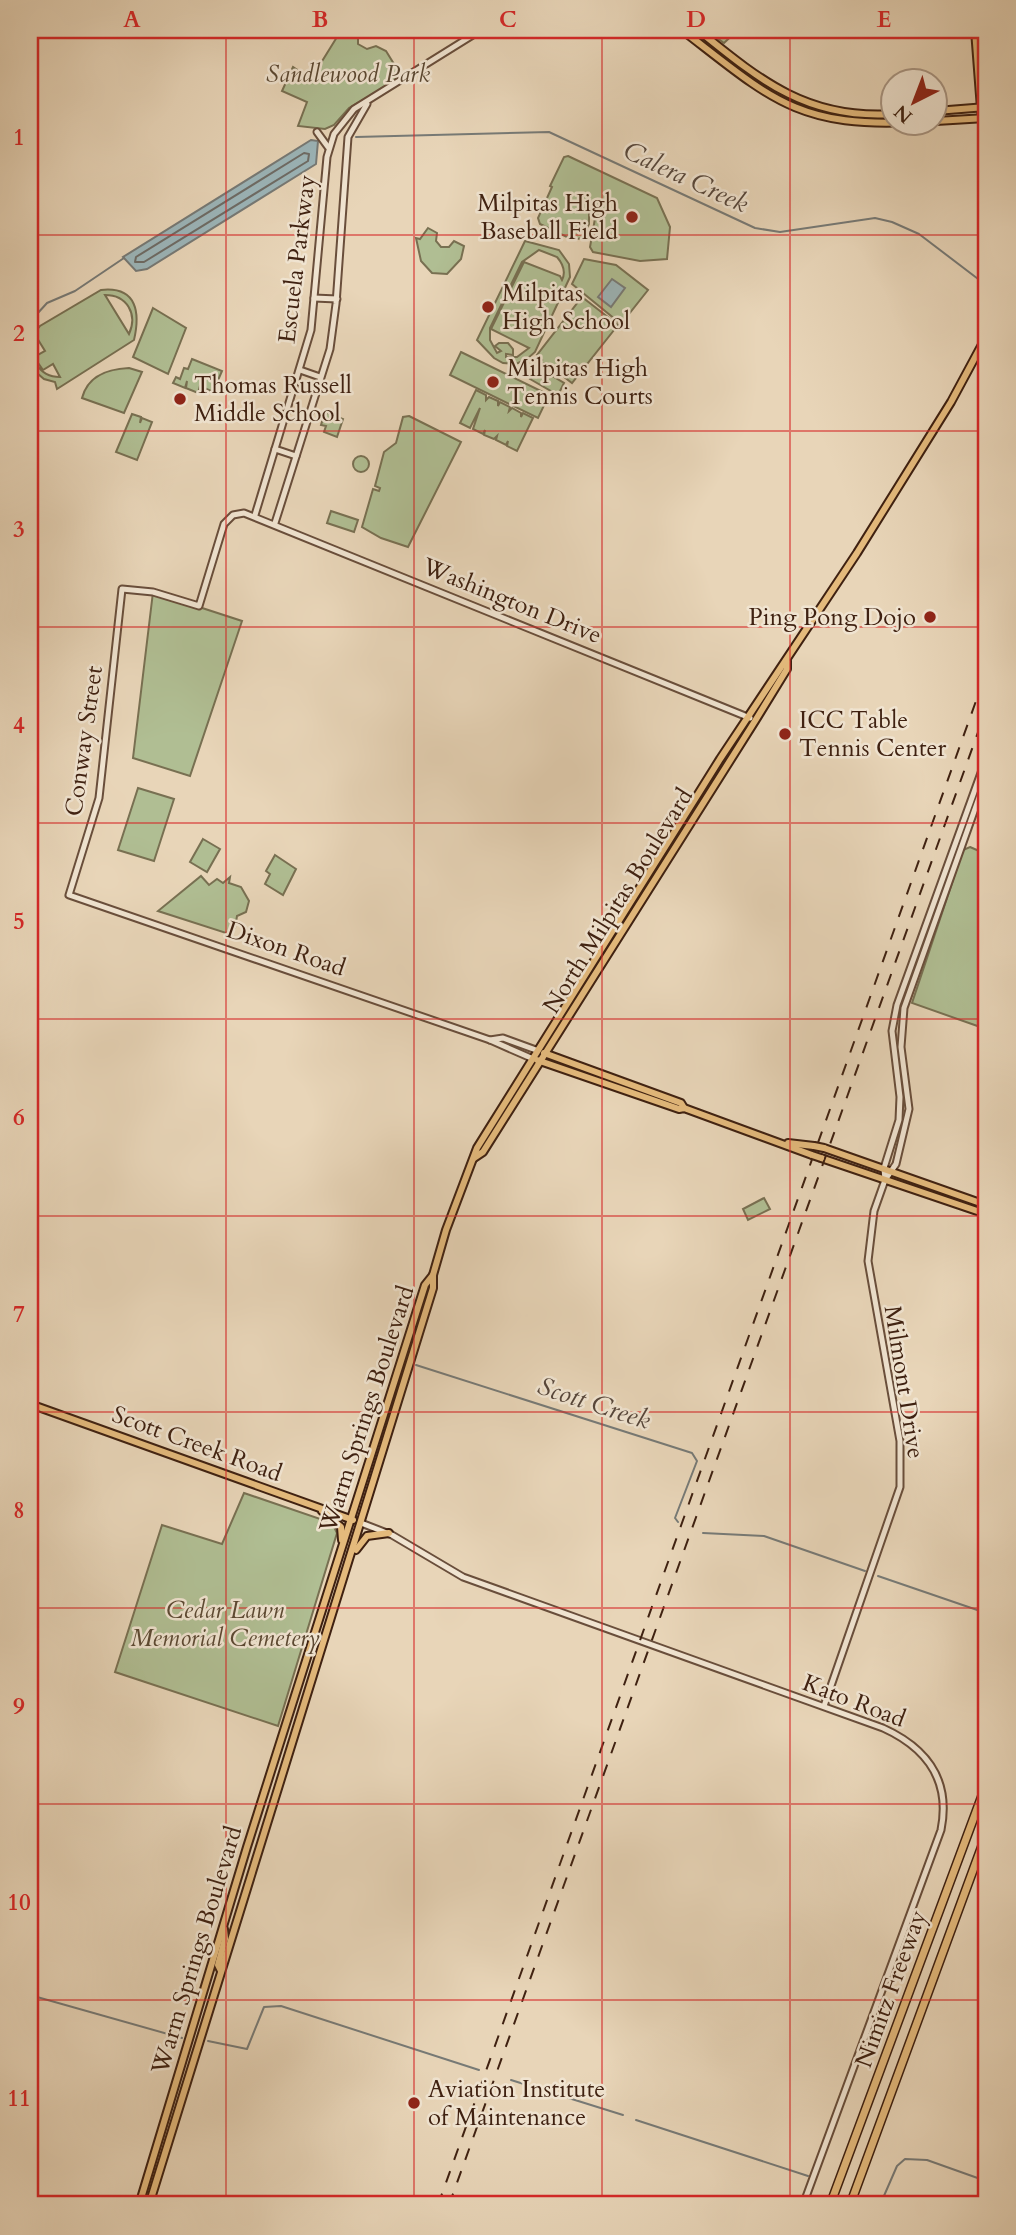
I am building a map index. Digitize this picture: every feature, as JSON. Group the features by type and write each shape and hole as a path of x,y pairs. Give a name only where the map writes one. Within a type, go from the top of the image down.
{"highway":[{"name":"Nimitz Freeway","path":"830,2205 986,1784"},
{"name":"Nimitz Freeway","path":"850,2205 986,1835"}],"main road":[{"path":"682,30 761,92 785,105 833,120 880,121"},
{"path":"698,30 750,72 789,97 834,112 880,114"},
{"path":"975,30 984,118 986,174"},
{"path":"950,110 983,107"},
{"path":"950,120 984,118"},
{"name":"North Milpitas Boulevard","path":"433,1275 463,1180 477,1147 780,665 787,661 951,402 986,337"},
{"name":"North Milpitas Boulevard","path":"474,1158 483,1152 788,669 787,661"},
{"path":"536,1051 681,1102 684,1108 786,1143 812,1155 986,1214"},
{"name":"Dixon Road","path":"531,1058 678,1109 684,1108"},
{"path":"786,1143 824,1148 986,1205"},
{"name":"Warm Springs Boulevard","path":"139,2205 351,1519 427,1282 433,1275"},
{"name":"Warm Springs Boulevard","path":"149,2205 392,1425 433,1288 433,1275"},
{"path":"398,1373 404,1366 415,1329 424,1318 421,1312 427,1282"},
{"path":"392,1425 386,1422 394,1384"},
{"name":"Scott Creek Road","path":"30,1404 361,1523"},
{"path":"318,1508 341,1527 342,1550"},
{"path":"348,1564 367,1536 389,1533"},
{"path":"221,1971 218,1965 225,1939 223,1927"}],"street":[{"name":"Escuela Parkway","path":"255,515 311,330 328,147 346,117 481,30"},
{"name":"Escuela Parkway","path":"275,523 330,349 337,299 348,137 369,101"},
{"path":"317,132 328,147"},
{"path":"314,298 337,299"},
{"path":"300,370 320,377"},
{"path":"275,449 296,456"},
{"name":"Conway Street","path":"69,895 99,797 122,589 153,592 199,606 226,521 239,513 255,515"},
{"name":"Washington Drive","path":"255,515 755,721"},
{"name":"Milmont Drive","path":"824,1706 900,1487 900,1441 868,1262 870,1228 885,1180 884,1168 899,1119 901,1097 892,1040 897,1005 986,759"},
{"name":"Milmont Drive","path":"885,1180 893,1171 909,1109 901,1047 904,1008 986,778"},
{"name":"Dixon Road","path":"69,895 490,1040 531,1058"},
{"name":"Dixon Road","path":"490,1040 503,1038 536,1051"},
{"name":"Kato Road","path":"361,1523 389,1533 463,1577 897,1734 921,1750 938,1774 944,1816 905,1933 803,2205"}],"green space":[{"name":"Sandlewood Park","path":"337,30 358,30 358,44 367,49 376,46 386,51 402,77 349,108 334,125 325,129 298,126 307,102 282,91 293,67 311,79 337,37"},
{"path":"706,30 738,30 724,43"},
{"path":"568,156 657,198 670,227 667,259 640,261 593,252 590,247 597,207 589,206 589,224 582,238 573,240 540,224 538,218 552,187 550,186 564,157"},
{"path":"428,228 437,233 436,241 441,247 449,247 454,241 464,246 461,259 447,274 432,273 421,261 416,238 420,239"},
{"path":"525,241 559,250 569,264 570,277 535,352 516,364 503,363 494,358 477,340","holes":["539,250 557,257 563,268 562,280 560,276 524,262 491,329 529,348 517,357 506,357 506,354 513,355 513,349 508,343 499,343 495,346 501,351 497,353 490,340 490,328 522,262"]},
{"path":"584,259 616,265 648,290 621,324 572,284"},
{"path":"101,290 123,292 129,297 134,304 137,321 134,340 57,389 55,382 44,379 31,368 30,339 40,326","holes":["105,295 119,298 129,307 132,319 129,334","37,338 45,351 34,357 43,370 53,364 60,377 46,373 36,364 34,358 33,352"]},
{"path":"582,297 618,325 572,383 546,363 537,365 542,360 537,355"},
{"path":"153,308 186,328 168,374 133,357"},
{"name":"Milpitas High Tennis Courts","path":"461,352 549,395 538,418 450,375"},
{"path":"192,359 222,371 213,392 200,386 198,393 186,388 187,381 185,388 173,383 176,377 180,379 184,368 188,369"},
{"path":"537,367 564,383 558,395 530,379"},
{"path":"129,368 142,372 124,413 82,398 89,384 100,375"},
{"path":"476,390 486,395 486,400 489,397 498,401 498,406 500,402 510,407 509,411 512,408 521,413 521,417 523,413 533,418 517,451 507,446 508,441 506,445 496,440 497,436 494,439 484,435 485,430 483,434 473,429 480,408 470,428 460,423"},
{"path":"325,412 343,419 337,437 324,432 326,426 321,425"},
{"path":"132,414 141,417 140,423 142,418 152,422 137,460 116,452"},
{"path":"409,416 461,442 408,547 381,538 362,527 373,489 379,491 380,488 375,486 384,452 396,443 403,417"},
{"path":"358,456 364,456 369,464 367,470 358,472 353,467 353,461"},
{"path":"331,511 358,520 354,532 327,523"},
{"path":"153,592 242,621 190,776 133,758"},
{"path":"138,788 174,799 154,861 118,850"},
{"path":"203,839 220,849 207,872 190,862"},
{"path":"970,847 986,854 986,1029 912,1003 963,850"},
{"path":"275,855 296,869 283,895 265,884 270,874 266,871"},
{"path":"201,876 209,885 217,879 223,883 230,877 229,883 241,887 249,901 246,912 237,916 235,928 226,933 158,911"},
{"path":"634,901 628,916 545,1047"},
{"path":"764,1198 770,1209 748,1220 743,1209"},
{"name":"Cedar Lawn Memorial Cemetery","path":"244,1493 332,1523 337,1533 278,1726 115,1672 162,1525 222,1544"}],"water":[{"path":"311,140 318,141 316,164 147,269 136,271 123,257"},
{"path":"612,279 625,288 611,307 598,297"}],"waterway":[{"name":"Calera Creek","path":"356,137 549,132 755,228 780,232 875,218 892,222 919,234 986,285"},
{"name":"Calera Creek","path":"30,316 37,314 47,303 75,291 124,258"},
{"name":"Scott Creek","path":"416,1365 692,1453 697,1461 675,1518 678,1522"},
{"name":"Scott Creek","path":"703,1533 764,1536 865,1571"},
{"name":"Scott Creek","path":"878,1576 986,1613"},
{"path":"30,1995 182,2038"},
{"path":"208,2041 247,2049 264,2007 281,2006 479,2070"},
{"path":"511,2080 623,2115"},
{"path":"636,2120 808,2176"},
{"path":"880,2205 897,2166 905,2159 927,2160 986,2181"},
{"path":"866,2197 882,2196"}],"railway":[{"path":"438,2205 986,673"},
{"path":"449,2205 986,710"}],"place":[{"name":"Milpitas High Baseball Field","path":"632,217"},
{"name":"Milpitas High School","path":"488,307"},
{"name":"Milpitas High Tennis Courts","path":"493,382"},
{"name":"Thomas Russell Middle School","path":"180,399"},
{"name":"Ping Pong Dojo","path":"930,617"},
{"name":"ICC Table Tennis Center","path":"785,734"},
{"name":"Aviation Institute of Maintenance","path":"414,2103"}]}
